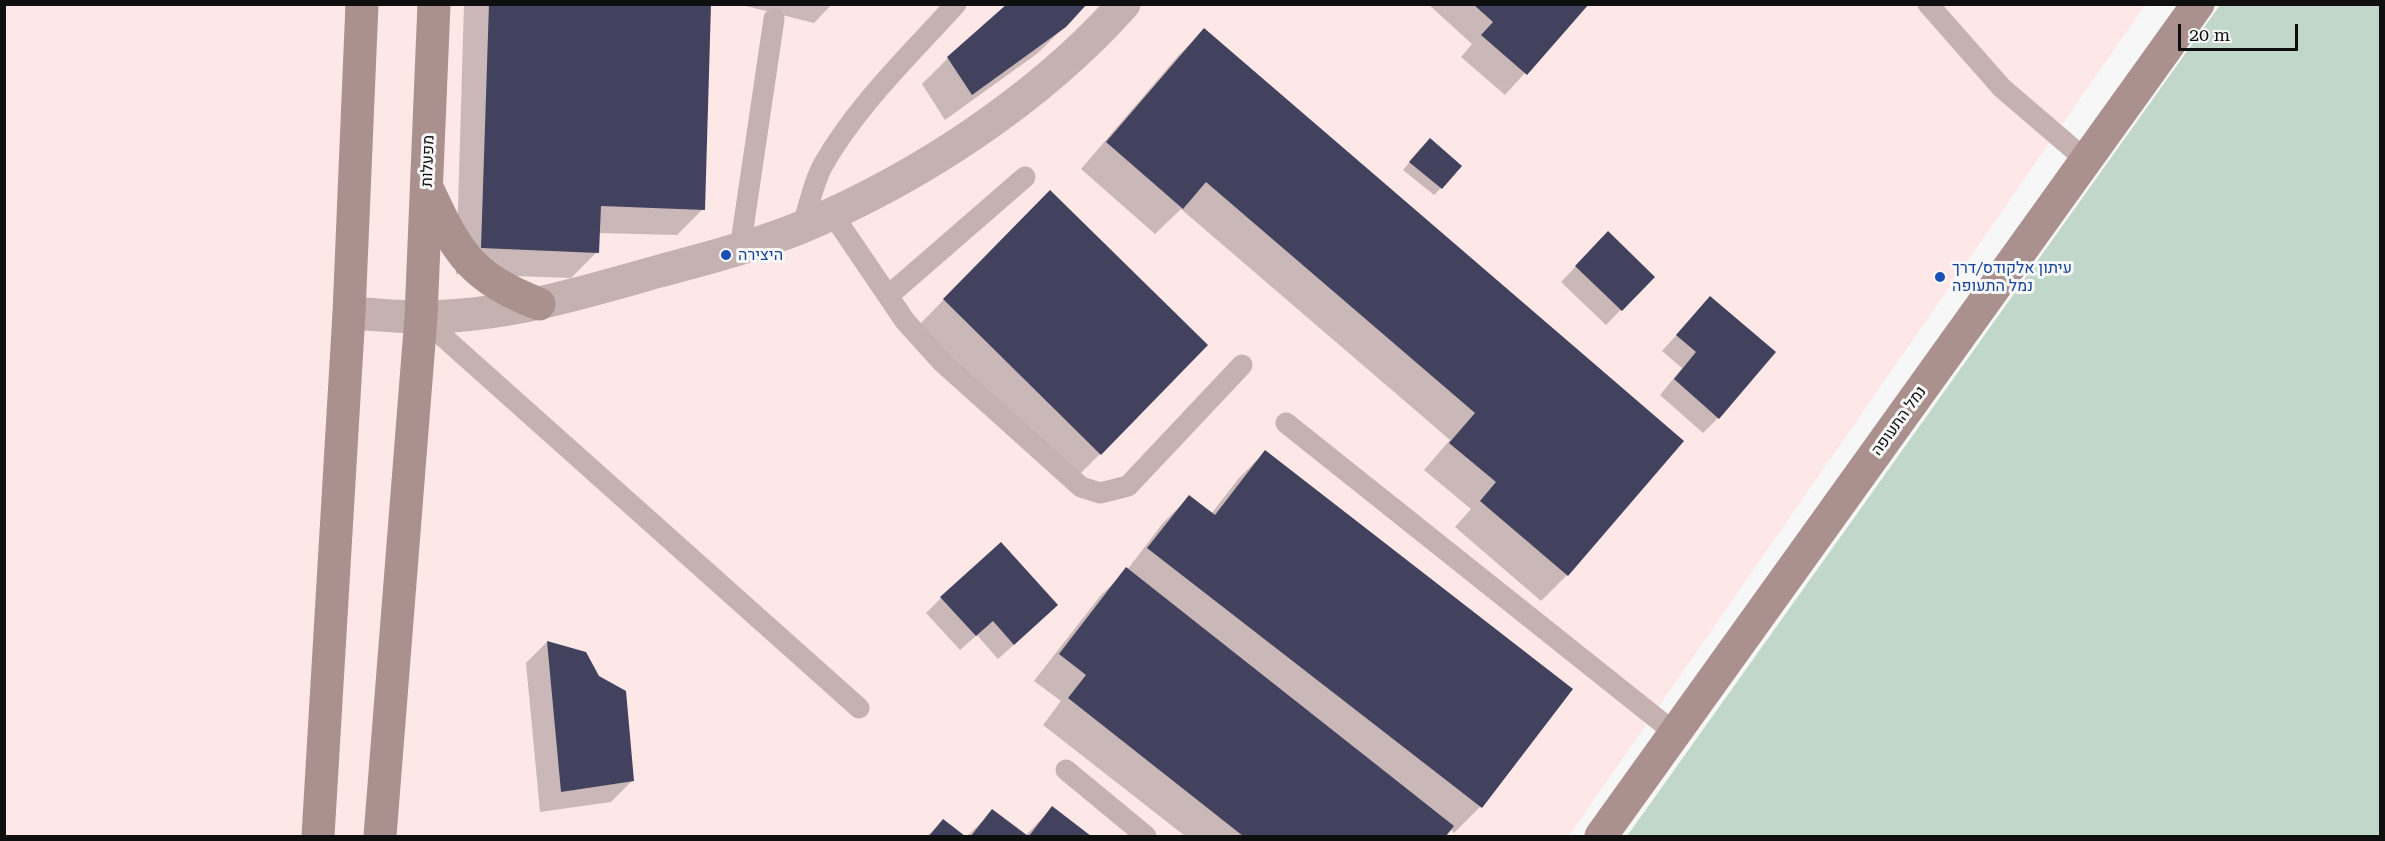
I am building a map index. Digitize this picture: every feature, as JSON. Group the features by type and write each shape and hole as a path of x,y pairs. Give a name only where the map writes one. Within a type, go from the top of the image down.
{"street":[{"path":"318,837 349,313 362,4"},
{"name":"מפעלות","path":"380,837 421,317 434,4"},
{"path":"349,313 421,317 482,313 539,304 740,249 802,227 956,145 1048,77 1100,32 1124,4"},
{"name":"נמל התעופה","path":"1601,837 2198,4"},
{"path":"427,187 459,250 480,274 508,291 539,304"}],"lane":[{"path":"802,227 822,167 839,142 884,82 956,4"},
{"path":"1928,4 2002,88 2086,160"},
{"path":"740,249 774,19"},
{"path":"888,296 1025,177"},
{"path":"831,213 905,321 942,362 1082,487 1100,493 1128,486 1242,365"},
{"path":"421,317 859,708"},
{"path":"1286,423 1675,733"},
{"path":"1066,770 1146,837"}],"shaded area":[{"path":"5,5 2145,5 1569,836 5,836"}],"green space":[{"path":"2220,5 2380,5 2380,836 1627,836"}],"building":[{"path":"489,4 711,4 705,210 601,206 599,253 481,248"},
{"path":"1007,4 1087,4 1066,27 972,95 947,57"},
{"path":"1473,4 1589,4 1527,75 1481,35 1493,22"},
{"path":"1204,28 1684,441 1568,576 1480,501 1496,482 1449,443 1475,413 1206,182 1183,209 1106,142"},
{"path":"1430,138 1462,166 1442,189 1409,162"},
{"path":"1050,190 1208,345 1101,455 943,299"},
{"path":"1608,231 1655,277 1622,311 1575,266"},
{"path":"1710,296 1776,352 1719,419 1674,379 1696,352 1676,335"},
{"path":"1265,450 1573,689 1482,808 1147,548 1189,495 1215,515"},
{"path":"1001,542 1058,605 1014,645 993,621 976,636 940,597"},
{"path":"1126,567 1454,826 1446,836 1243,836 1068,698 1086,675 1059,654"},
{"path":"547,641 586,652 599,676 626,691 634,781 561,792"},
{"path":"1052,806 1091,836 1029,836"},
{"path":"992,809 1028,836 971,836"},
{"path":"943,819 965,836 929,836"}],"place":[{"name":"היצירה","path":"726,255"},
{"name":"עיתון אלקודס/דרך נמל התעופה","path":"1940,277"}]}
